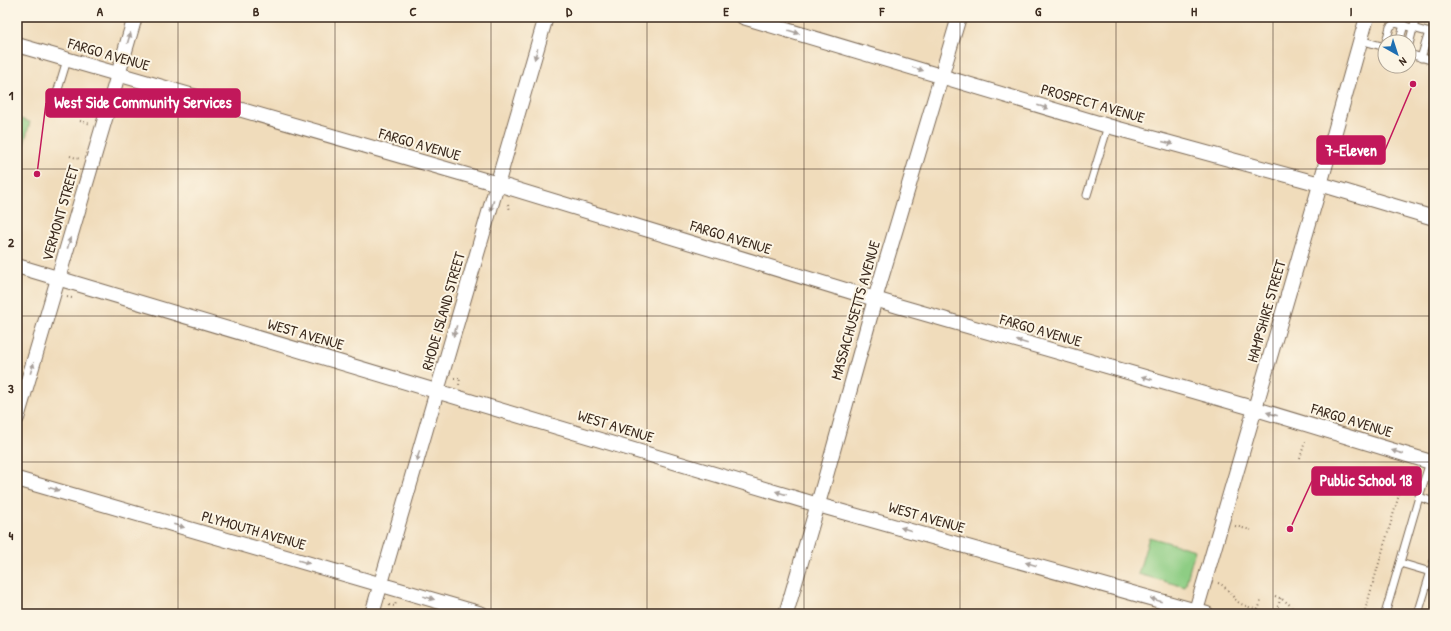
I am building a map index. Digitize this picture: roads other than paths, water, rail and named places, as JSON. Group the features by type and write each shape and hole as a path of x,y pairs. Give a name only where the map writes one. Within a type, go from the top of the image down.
{"street":[{"name":"VERMONT STREET","path":"17,418 135,17"},
{"name":"RHODE ISLAND STREET","path":"372,614 546,17"},
{"name":"PROSPECT AVENUE","path":"743,17 1108,126 1320,184 1434,218"},
{"name":"MASSACHUSETTS AVENUE","path":"786,614 875,299 959,17"},
{"name":"HAMPSHIRE STREET","path":"1199,613 1367,17"},
{"name":"FARGO AVENUE","path":"17,46 498,184 875,299 1256,409 1432,462"},
{"name":"WEST AVENUE","path":"17,266 818,504 1199,613"},
{"name":"PLYMOUTH AVENUE","path":"17,479 381,584 466,612 482,614"}],"lane":[{"path":"1412,34 1416,17"},
{"path":"1388,34 1390,28 1395,23 1431,33 1422,58"},
{"path":"1401,34 1404,25"},
{"path":"1360,40 1377,43"},
{"path":"1417,56 1434,59"},
{"path":"53,106 67,60"},
{"path":"1087,195 1108,126"},
{"path":"1385,614 1419,497 1432,462"},
{"path":"1419,497 1434,502"},
{"path":"1418,614 1432,573 1434,561"},
{"path":"1400,563 1432,573"}],"place":[{"name":"7-Eleven","path":"1413,84"},
{"name":"West Side Community Services","path":"37,174"},
{"name":"Public School 18","path":"1290,529"}]}
